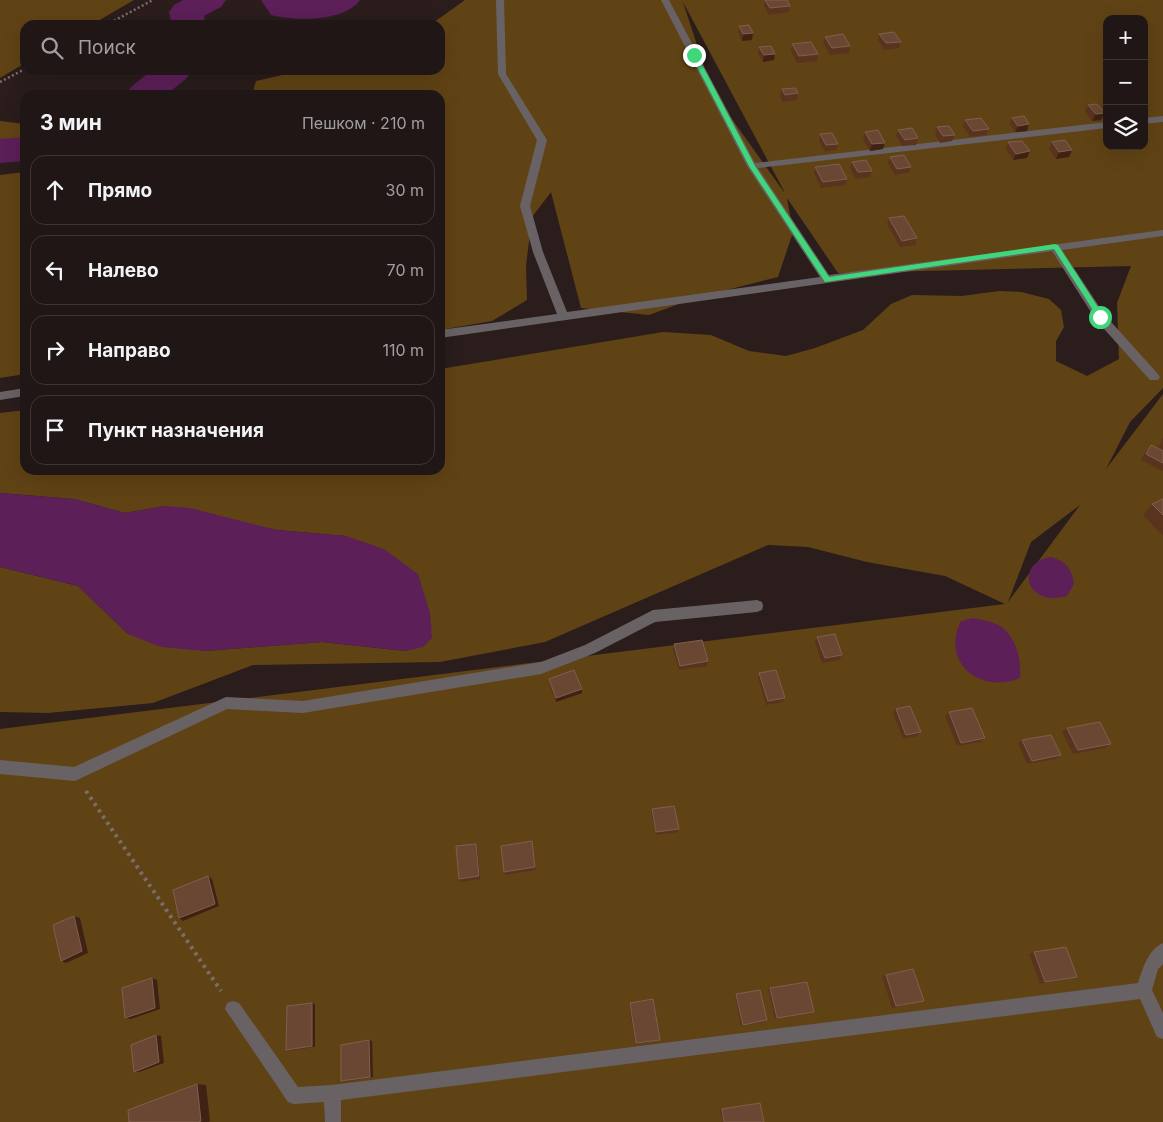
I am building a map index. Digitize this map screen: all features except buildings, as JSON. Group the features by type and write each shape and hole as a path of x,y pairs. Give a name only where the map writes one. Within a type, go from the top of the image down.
{"street":[{"path":"500,0 502,74 542,140 525,206 538,252 564,317"},
{"path":"665,0 752,166 827,280"},
{"path":"1148,121 1163,119"},
{"path":"752,166 1103,125"},
{"path":"445,333 1163,233"},
{"path":"1055,247 1100,317 1154,378"},
{"path":"0,396 20,393"},
{"path":"0,767 75,774 226,703 303,707 541,668 590,650 653,616 757,606"},
{"path":"1163,951 1152,964 1144,990 1163,1031"},
{"path":"233,1009 294,1096 332,1093 1144,990"},
{"path":"332,1093 333,1122"}],"path":[{"path":"115,20 153,0"},
{"path":"0,82 20,72"},
{"path":"75,774 233,1009"}],"shaded area":[{"path":"0,0 134,0 100,20 20,20 20,66 0,78"},
{"path":"465,0 1163,0 1163,388 1130,422 1106,469 1163,394 1163,1122 0,1122 0,729 1005,604 945,576 867,562 808,547 768,545 545,642 440,662 253,665 153,703 48,713 0,712 0,567 78,586 128,634 205,651 322,642 406,651 346,536 277,530 165,506 125,513 74,499 0,493 0,413 20,411 20,475 445,475 445,368 663,332 711,335 749,351 786,356 815,348 863,330 891,304 912,295 962,296 999,291 1021,292 1049,299 1061,310 1064,327 1056,341 1056,361 1087,376 1119,359 1117,303 1131,266 838,273 787,198 793,232 778,277 695,298 649,315 581,308 551,192 532,217 526,266 527,300 492,321 445,329 445,90 253,90 256,81 282,75 445,75 445,20 437,20","holes":["683,2 784,191 712,91","1080,505 1008,602 1031,542"]},
{"path":"0,121 20,123 20,158 0,160"},
{"path":"20,173 20,375 0,378 0,175"},
{"path":"0,493 74,499 125,513 165,506 190,508 277,530 346,536 384,549 418,574 430,613 432,638 423,647 406,651 322,642 205,651 161,647 128,634 78,586 0,567"},
{"path":"1051,557 1064,563 1072,574 1074,584 1067,596 1052,598 1041,596 1033,590 1029,582 1029,574 1033,566 1040,560"},
{"path":"973,618 997,624 1008,633 1018,652 1020,678 1005,682 991,682 979,678 968,671 960,662 956,650 956,636 961,621"}],"waterway":[{"path":"188,20 186,12 209,0"},
{"path":"278,0 283,8 312,10 343,0"},
{"path":"150,90 168,75"},
{"path":"0,151 20,149"}],"route":[{"path":"694,55 752,166 827,280 1055,247 1100,317"}]}
